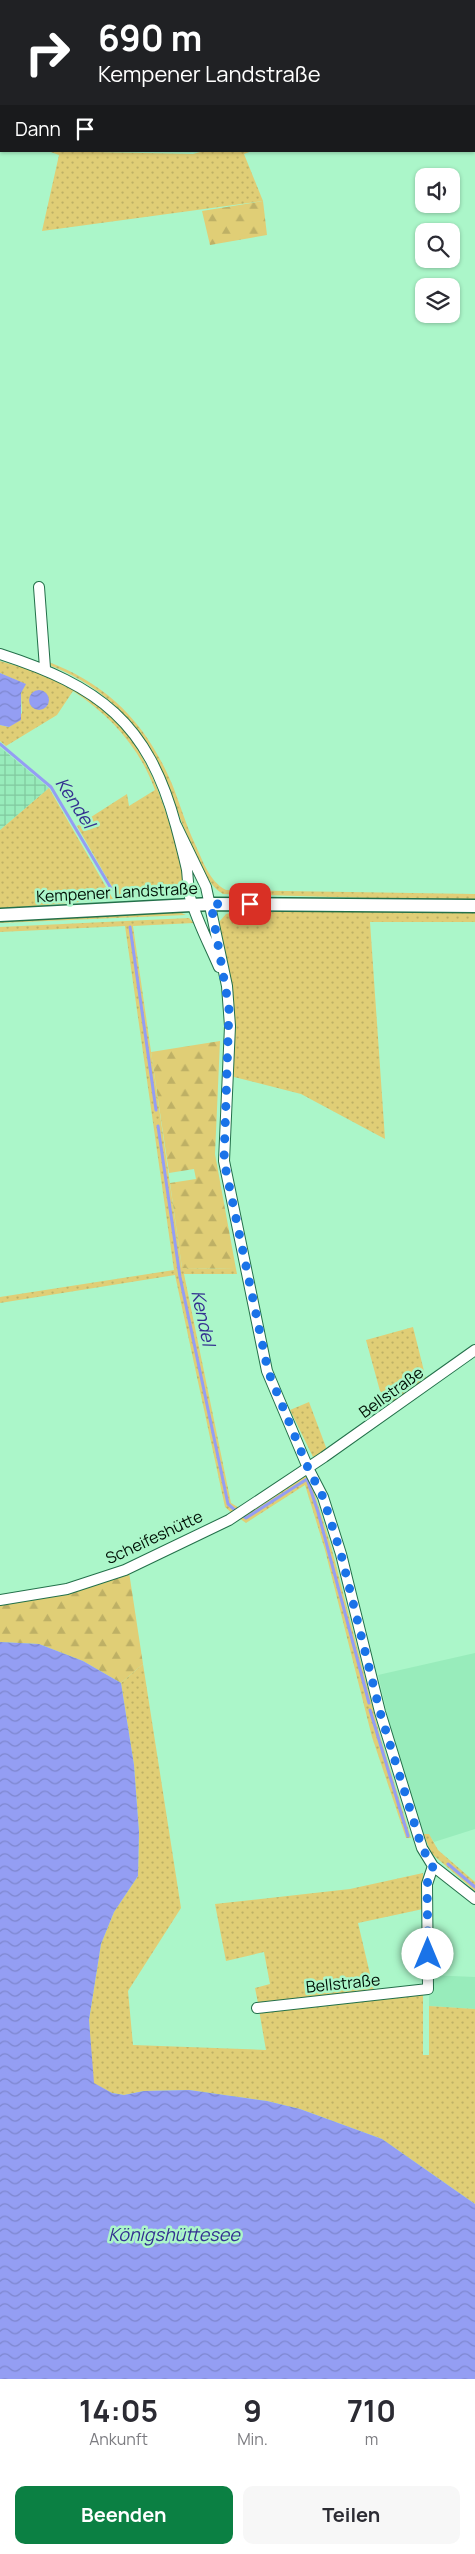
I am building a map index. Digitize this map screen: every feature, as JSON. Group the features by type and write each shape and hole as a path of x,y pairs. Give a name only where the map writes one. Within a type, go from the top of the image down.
{"street":[{"path":"39,587 45,668"},
{"path":"0,654 45,668 88,691 122,718 153,762 176,825 206,887 227,986 230,1026 224,1161 268,1371 325,1505 341,1554 380,1712 422,1848 433,1866 475,1899"},
{"path":"176,825 193,904 227,986"},
{"name":"Kempener Landstraße","path":"0,915 193,904 475,906"},
{"name":"Bellstraße","path":"308,1468 475,1350"},
{"name":"Scheifeshütte","path":"0,1600 68,1589 125,1570 229,1520 308,1468"},
{"name":"Bellstraße","path":"257,2008 428,1989 427,1884 433,1866"}],"shaded area":[{"path":"0,747 49,788 0,830"},
{"path":"475,1653 475,1829 434,1842 429,1835 423,1834 391,1731 378,1675"},
{"path":"429,1975 475,1977 475,2009 429,2006"}],"green space":[{"path":"51,152 193,154 200,152 249,152 244,154 263,201 42,231 59,155"},
{"path":"263,201 267,235 210,245 202,211"},
{"path":"0,661 48,675 75,687 94,700 125,730 147,767 164,807 180,857 184,887 170,896 119,899 77,826 127,794 129,806 155,790 149,775 141,760 122,734 87,700 73,691 57,715 6,746 0,741 0,725 9,727 22,713 21,693 25,684 0,673"},
{"path":"46,661 88,681 123,708 137,724 162,762 207,870 215,881 226,890 475,894 475,901 223,894 217,890 206,875 186,834 158,763 134,726 120,710 86,683 46,664"},
{"path":"49,788 113,899 0,909 0,830"},
{"path":"179,912 186,915 0,923 0,921"},
{"path":"234,912 475,912 475,922 370,922 385,1139 301,1094 234,1077 234,1003 219,922 226,914"},
{"path":"189,918 194,923 133,926 182,1268 236,1269 237,1274 184,1274 231,1503 241,1509 233,1514 225,1507 175,1275 0,1303 0,1297 174,1270 125,926 0,932 0,927"},
{"path":"220,1041 215,1154 236,1269 182,1268 170,1183 196,1179 194,1169 169,1173 151,1052"},
{"path":"413,1327 426,1379 393,1403 380,1391 366,1340"},
{"path":"309,1402 327,1450 313,1457 290,1410"},
{"path":"309,1476 331,1546 380,1736 411,1838 406,1838 372,1737 325,1550 305,1485 246,1523 239,1518 302,1477"},
{"path":"129,1572 143,1664 121,1683 83,1661 39,1644 0,1642 0,1603"},
{"path":"143,1664 181,1908 128,1991 133,2045 266,2050 259,2010 423,1993 423,2055 429,2055 429,2006 475,2009 475,2204 382,2139 300,2109 267,2101 189,2090 144,2091 124,2095 112,2093 93,2083 89,2020 101,1944 114,1912 138,1876 139,1832 134,1765 121,1683"},
{"path":"423,1834 429,1834 438,1850 475,1882 475,1891 432,1854"},
{"path":"423,1873 423,1909 358,1923 374,1991 258,2003 255,1988 270,1984 264,1952 226,1961 215,1904 350,1889"}],"water":[{"path":"0,673 26,684 21,693 21,720 9,727 0,725"},
{"path":"35,690 43,690 49,696 49,704 43,710 35,710 29,704 29,696"},
{"name":"Königshüttesee","path":"0,1642 39,1644 83,1661 121,1683 134,1765 139,1832 138,1876 114,1912 101,1944 89,2020 94,2083 112,2093 124,2095 144,2091 189,2090 267,2101 300,2109 382,2139 475,2204 475,2379 0,2379"}],"waterway":[{"name":"Kendel","path":"0,744 51,787 112,890"},
{"name":"Kendel","path":"130,927 156,1110"},
{"name":"Kendel","path":"158,1126 180,1277 228,1504 236,1511"},
{"name":"Kendel","path":"243,1516 246,1518 307,1479 318,1512 369,1703"},
{"name":"Kendel","path":"370,1710 408,1836"},
{"name":"Kendel","path":"448,1864 475,1887"}],"route":[{"path":"250,904 211,904 227,986 230,1026 222,1146 224,1161 268,1371 308,1468 323,1497 341,1554 380,1712 422,1848 433,1866 427,1884 428,1954"}]}
